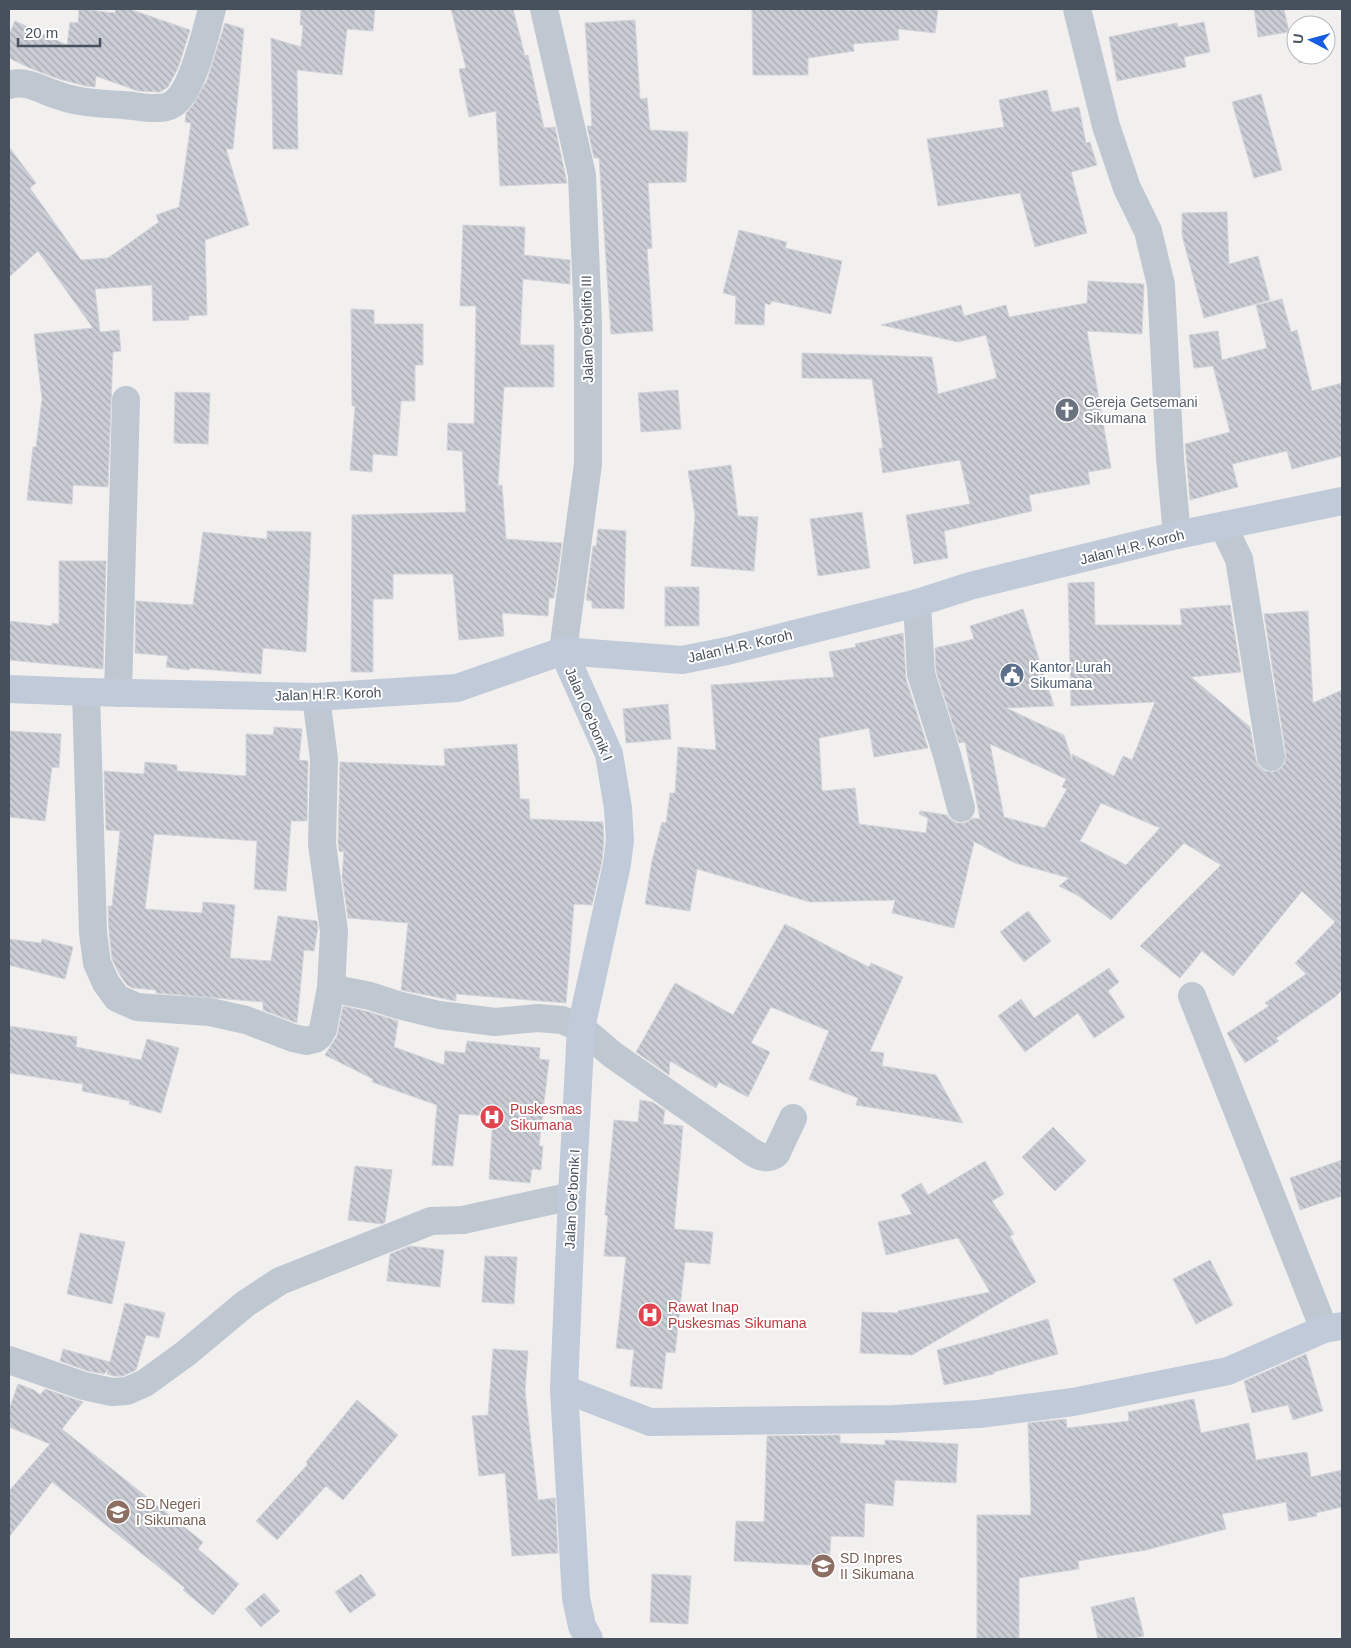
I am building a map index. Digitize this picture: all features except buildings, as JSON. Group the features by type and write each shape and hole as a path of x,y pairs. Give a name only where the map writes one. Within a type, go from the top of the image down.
{"street":[{"path":"9,85 15,83 32,85 69,99 109,104 161,108 173,104 184,92 201,51 212,9"},
{"name":"Jalan Oe'bolifo III","path":"544,9 582,175 588,323 588,464 563,651"},
{"path":"1077,9 1106,126 1127,188 1148,231 1161,284 1170,458 1177,535"},
{"path":"118,693 126,400"},
{"name":"Jalan H.R. Koroh","path":"9,689 316,697 457,688 563,651 682,660 917,603 970,586 1177,535 1342,502"},
{"path":"1223,526 1239,559 1271,757"},
{"path":"917,603 921,674 947,755 961,808"},
{"name":"Jalan Oe'bonik I","path":"563,651 609,754 618,808 620,840 617,864 582,1028 572,1196 564,1389 576,1598 582,1626 589,1639"},
{"path":"86,692 93,933 97,964 106,983 117,998 137,1007 210,1012 246,1020 293,1038 307,1041 319,1036 323,1029 331,988 334,932 322,844 324,758 316,697"},
{"path":"331,988 370,996 398,1006 439,1015 495,1022 538,1018 562,1020 582,1028 613,1055 742,1146 764,1158 776,1154 794,1118"},
{"path":"564,1389 650,1422 894,1419 979,1414 1073,1402 1228,1371 1333,1327 1192,996"},
{"path":"9,1360 84,1386 112,1392 127,1391 145,1383 185,1354 244,1304 280,1281 431,1221 463,1220 572,1196"}],"place":[{"name":"Gereja Getsemani Sikumana","path":"1067,410"},
{"name":"Kantor Lurah Sikumana","path":"1012,675"},
{"name":"Puskesmas Sikumana","path":"492,1117"},
{"name":"Rawat Inap Puskesmas Sikumana","path":"650,1315"},
{"name":"SD Negeri I Sikumana","path":"118,1512"},
{"name":"SD Inpres II Sikumana","path":"823,1566"}]}
